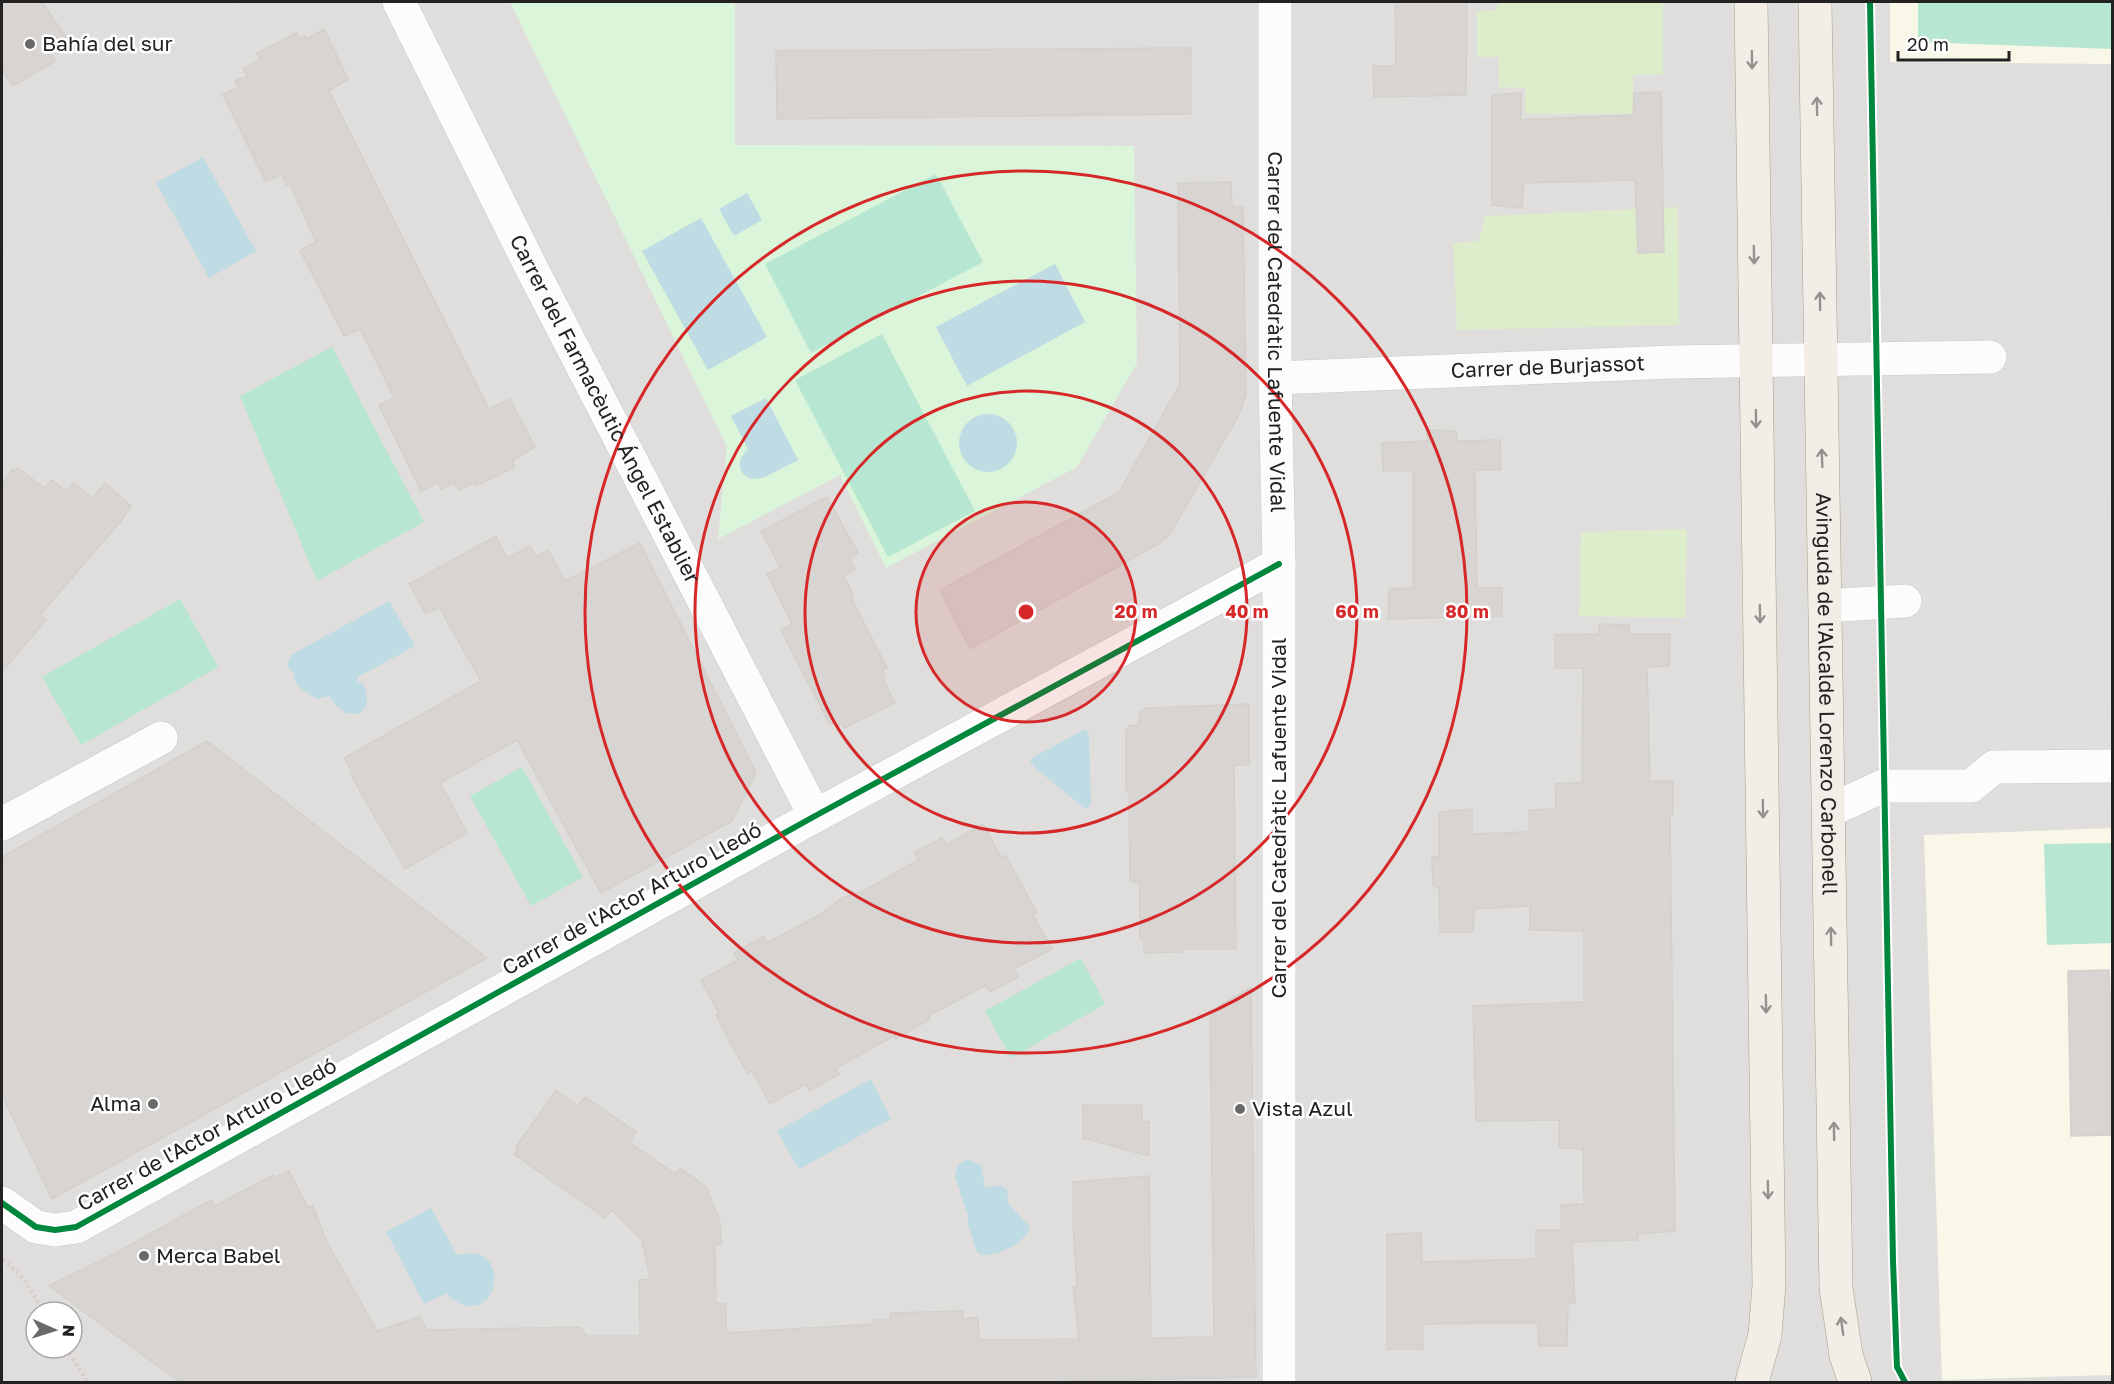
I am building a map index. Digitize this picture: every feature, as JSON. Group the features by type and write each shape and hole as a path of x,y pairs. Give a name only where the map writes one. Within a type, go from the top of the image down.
{"main road":[{"path":"1751,2 1769,1286 1765,1335 1752,1383"},
{"name":"Avinguda de l'Alcalde Lorenzo Carbonell","path":"1815,2 1836,1288 1846,1355 1855,1383"}],"street":[{"name":"Carrer del Farmacèutic Ángel Establier","path":"399,2 532,269 815,816"},
{"name":"Carrer del Catedràtic Lafuente Vidal","path":"1275,2 1275,378 1279,564 1279,1383"},
{"name":"Carrer de Burjassot","path":"1275,378 1559,365 1990,357"},
{"name":"Carrer de l'Actor Arturo Lledó","path":"2,1203 36,1227 55,1230 76,1227 815,816 1279,564"},
{"path":"1825,606 1905,601"},
{"path":"2,824 161,738"},
{"path":"1829,811 1883,786 1971,786 1994,767 2112,766"}],"path":[{"path":"3,1259 23,1278 37,1300"},
{"path":"74,1360 88,1383"}],"shaded area":[{"path":"2,2 2112,2 2112,1382 2,1382"},
{"path":"73,2 231,2 234,7 117,72"},
{"path":"1890,2 2112,2 2112,64 1890,62"},
{"path":"1446,109 1448,331 1311,334 1308,110"},
{"path":"1984,214 2112,214 2112,497 1996,503"},
{"path":"30,240 108,383 2,442 2,256"},
{"path":"1683,383 1684,508 1549,510 1547,384"},
{"path":"214,386 317,581 226,635 93,453"},
{"path":"2112,523 2112,704 1906,706 1904,525"},
{"path":"2112,725 2112,809 1924,810 1920,729"},
{"path":"2112,828 2112,1375 1942,1380 1924,835"}],"green space":[{"path":"510,2 735,2 735,145 1134,146 1137,363 1077,467 886,568 840,475 718,539 727,447"},
{"path":"1499,2 1663,2 1663,75 1633,75 1633,114 1525,114 1525,88 1499,87 1499,57 1477,57 1477,11 1495,11"},
{"path":"1918,2 2112,2 2112,49 1918,42"},
{"path":"936,174 983,262 811,353 765,264"},
{"path":"1678,207 1679,325 1457,330 1453,243 1478,241 1486,216"},
{"path":"882,334 975,511 888,557 795,380"},
{"path":"332,347 424,522 317,581 240,396"},
{"path":"1687,529 1685,618 1579,616 1581,532"},
{"path":"180,599 218,667 81,745 42,677"},
{"path":"522,767 583,877 531,906 470,796"},
{"path":"2112,843 2112,943 2047,945 2044,844"},
{"path":"1081,958 1105,1004 1011,1058 985,1011"}],"water":[{"path":"203,157 256,251 209,278 156,183"},
{"path":"747,193 762,220 734,236 719,209"},
{"path":"701,218 767,337 708,370 642,251"},
{"path":"1055,264 1085,322 967,386 936,327"},
{"path":"766,398 798,460 763,478 751,479 741,469 740,461 748,449 731,416"},
{"path":"988,414 1004,419 1012,427 1017,443 1012,459 1004,467 988,472 972,467 964,459 959,443 964,427 972,419"},
{"path":"389,601 415,646 358,677 358,682 363,684 367,695 366,706 363,710 354,714 344,712 329,696 317,699 298,686 294,674 287,665 291,655"},
{"path":"1085,729 1089,735 1091,803 1085,809 1034,767 1030,761"},
{"path":"871,1079 891,1119 799,1169 777,1131"},
{"path":"968,1159 981,1165 985,1188 1001,1185 1007,1189 1008,1203 1030,1227 1022,1239 1002,1251 980,1255 976,1250 955,1176 958,1165"},
{"path":"431,1208 457,1255 471,1253 483,1256 491,1264 494,1285 490,1295 483,1303 473,1306 461,1304 447,1293 424,1304 386,1232"}],"building":[{"name":"Bahía del sur","path":"2,2 42,2 67,39 49,50 55,61 13,86 2,70"},
{"path":"1395,2 1467,2 1466,95 1374,97 1373,66 1396,66"},
{"path":"324,29 348,79 329,91 489,409 510,399 535,447 512,461 515,467 476,486 474,483 459,490 454,483 441,490 438,482 421,491 379,405 394,398 360,329 344,336 300,250 316,242 290,184 287,185 282,174 266,182 223,95 238,87 235,81 248,76 243,69 260,59 257,53 296,33 300,39 305,36 307,39"},
{"path":"1191,48 1191,114 777,119 776,51"},
{"path":"1661,92 1664,252 1638,253 1635,180 1524,183 1522,208 1492,205 1492,95 1521,93 1521,120 1633,115 1634,93"},
{"path":"1231,182 1232,207 1243,206 1246,394 1240,413 1170,534 1160,543 970,649 940,590 1119,492 1180,384 1178,183"},
{"path":"1427,430 1456,431 1457,441 1500,440 1501,470 1475,470 1477,588 1502,588 1502,616 1388,619 1389,589 1413,588 1413,471 1383,471 1382,443 1427,441"},
{"path":"18,468 44,488 52,480 66,491 74,483 92,498 105,483 131,506 120,522 40,615 46,620 2,672 2,484 12,470 15,471"},
{"path":"827,497 858,553 850,557 855,569 844,576 854,596 851,597 887,668 882,670 885,678 883,679 895,703 844,728 842,723 837,726 835,723 830,725 781,630 792,624 767,574 780,567 761,531"},
{"path":"496,536 507,558 530,546 536,557 548,550 565,581 640,543 756,773 732,821 601,893 517,740 440,783 467,833 405,869 351,775 353,774 344,758 481,681 439,607 426,614 409,584"},
{"path":"1599,624 1629,625 1629,634 1670,634 1669,666 1647,667 1650,781 1673,781 1673,814 1670,814 1675,1231 1638,1234 1638,1240 1572,1242 1575,1303 1568,1304 1567,1346 1539,1346 1538,1323 1423,1324 1423,1349 1387,1349 1387,1234 1421,1233 1422,1262 1536,1259 1536,1230 1561,1230 1561,1205 1584,1204 1583,1149 1559,1148 1559,1120 1476,1121 1473,1006 1584,1002 1584,931 1530,930 1530,906 1474,909 1473,932 1440,932 1439,887 1433,886 1432,856 1439,857 1439,812 1472,809 1472,834 1529,832 1529,810 1556,809 1556,784 1582,782 1583,668 1555,668 1555,635 1599,634"},
{"path":"1249,704 1249,765 1234,765 1236,949 1182,949 1182,952 1144,953 1144,938 1140,938 1140,882 1130,881 1126,729 1129,729 1129,726 1138,725 1141,711 1147,708"},
{"path":"207,741 487,958 52,1199 2,1095 2,857"},
{"path":"983,824 1001,857 1006,856 1037,913 1033,915 1052,949 1014,969 1018,977 990,992 986,985 928,1016 930,1019 896,1039 894,1036 836,1068 839,1074 810,1091 806,1084 770,1104 752,1071 748,1073 734,1050 701,980 738,960 734,953 764,936 767,943 821,914 842,898 864,891 918,860 915,852 942,838 946,845"},
{"path":"2109,970 2110,994 2112,994 2112,1135 2071,1136 2068,971"},
{"path":"1251,987 1256,1377 1010,1383 181,1383 84,1312 84,1300 68,1300 49,1286 114,1254 211,1200 215,1206 273,1175 274,1178 289,1171 308,1208 313,1206 327,1242 377,1331 419,1317 427,1330 580,1327 587,1336 640,1336 639,1280 650,1279 642,1240 612,1210 605,1218 514,1154 518,1149 516,1147 556,1090 578,1106 585,1097 636,1132 629,1142 675,1174 680,1168 706,1187 720,1222 721,1245 715,1245 716,1303 726,1304 726,1333 873,1324 873,1320 890,1320 890,1313 962,1311 963,1319 978,1317 979,1340 1079,1339 1073,1287 1077,1286 1073,1182 1149,1176 1151,1338 1214,1337 1210,1012"},
{"path":"1083,1105 1142,1105 1142,1121 1149,1122 1149,1156 1083,1138"}],"cycle path":[{"path":"1870,2 1893,1261 1897,1367 1905,1382"},
{"path":"2,1203 36,1227 55,1230 76,1227 815,816 1279,564"}],"place":[{"name":"Bahía del sur","path":"30,44"},
{"name":"Alma","path":"153,1104"},
{"name":"Vista Azul","path":"1240,1109"},
{"name":"Merca Babel","path":"144,1256"}]}
